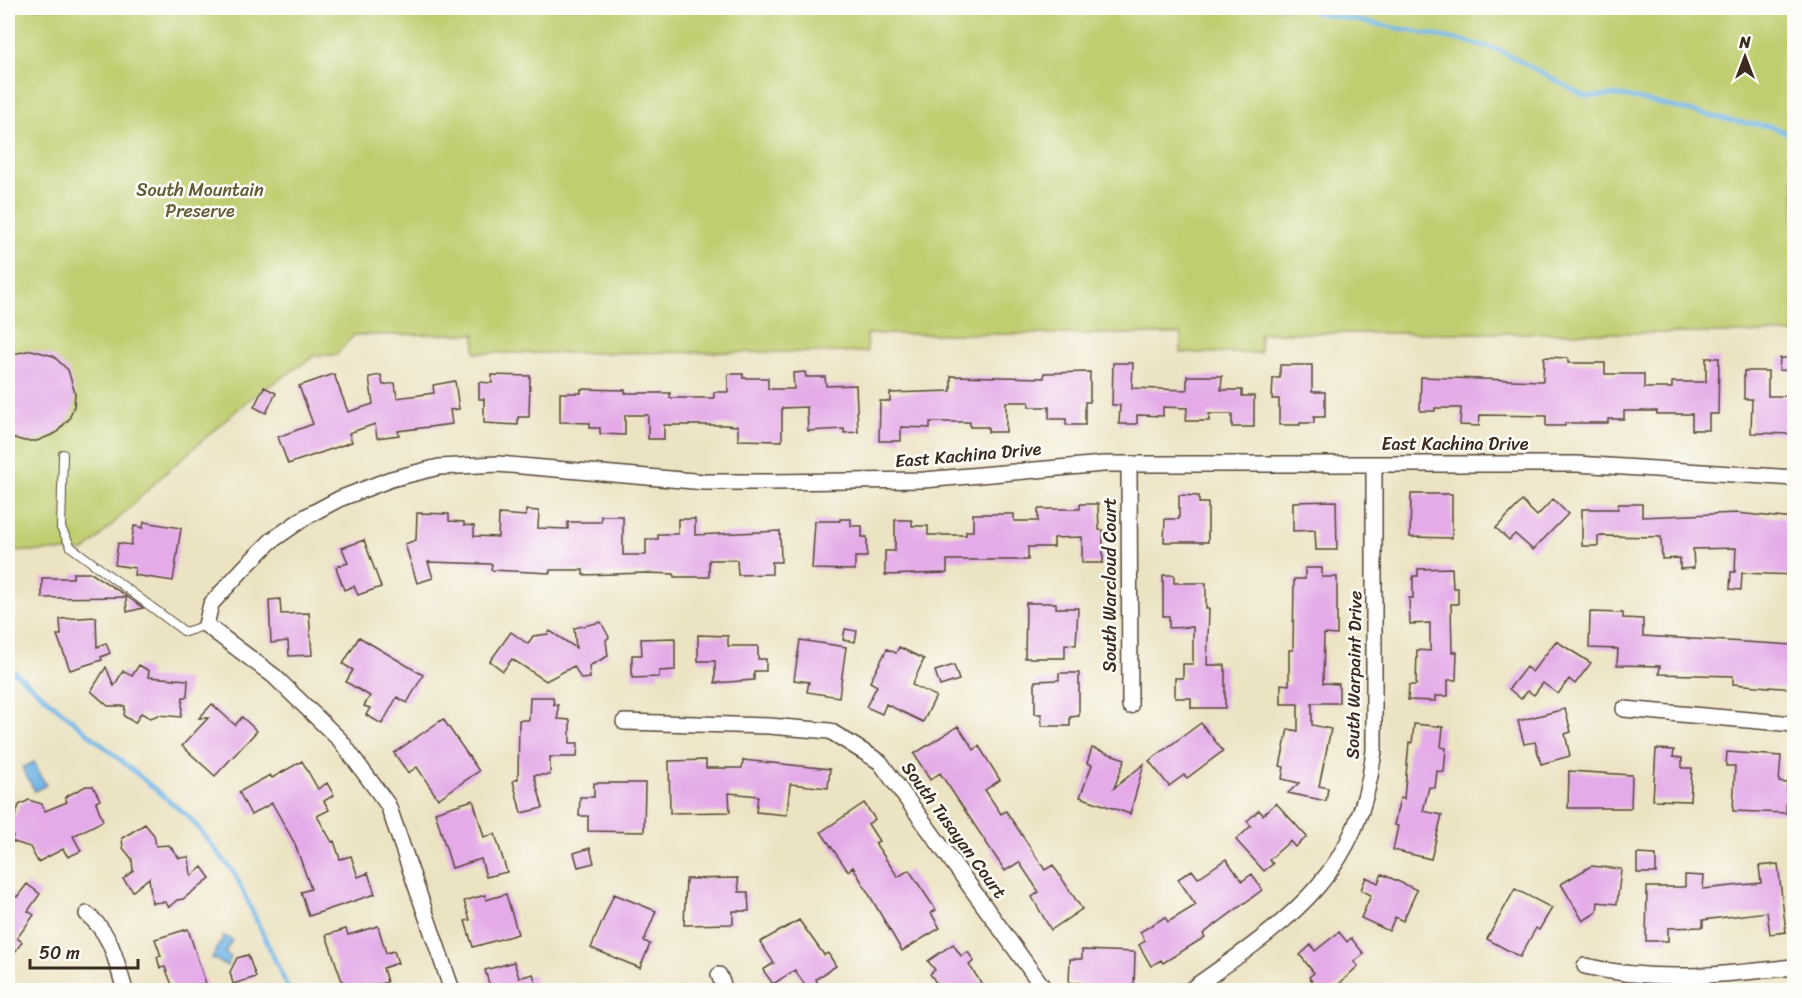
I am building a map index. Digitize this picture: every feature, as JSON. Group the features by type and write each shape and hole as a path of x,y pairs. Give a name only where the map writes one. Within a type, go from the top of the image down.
{"street":[{"name":"East Kachina Drive","path":"206,625 211,604 244,568 272,541 307,516 339,499 391,478 439,467 498,464 705,482 924,480 1071,465 1129,464 1577,464 1794,478"},
{"name":"South Warcloud Court","path":"1129,464 1130,706"},
{"name":"South Warpaint Drive","path":"1190,990 1305,903 1339,861 1361,813 1372,773 1374,750 1374,464"},
{"path":"206,625 274,676 340,740 388,805 452,990"},
{"path":"1624,709 1794,724"},
{"name":"South Tusayan Court","path":"624,722 769,726 830,731 880,762 1045,990"},
{"path":"87,914 103,927 125,990"},
{"path":"1585,966 1625,974 1670,977 1704,977 1794,968"},
{"path":"719,975 725,990"}],"lane":[{"path":"63,454 61,528 71,547 185,632 206,625"}],"green space":[{"name":"South Mountain Preserve","path":"8,8 1794,8 1794,333 1260,333 1260,353 1181,353 1181,334 867,334 867,352 475,353 475,334 354,335 336,355 316,355 247,401 161,477 85,551 8,551"}],"water":[{"path":"34,762 46,785 35,791 22,768"},
{"path":"224,936 232,940 225,953 231,957 227,966 212,958"}],"building":[{"path":"32,350 53,356 68,370 75,393 74,406 69,419 56,433 37,441 24,441 8,436 8,355"},
{"path":"1544,357 1568,358 1568,363 1605,363 1605,374 1644,374 1644,388 1672,388 1672,382 1706,382 1706,358 1719,358 1718,414 1709,414 1709,430 1692,430 1692,414 1657,414 1657,411 1624,411 1624,419 1608,419 1608,423 1565,423 1565,426 1546,426 1546,416 1480,415 1479,426 1460,425 1461,408 1435,408 1435,411 1420,411 1421,377 1543,381"},
{"path":"1780,358 1794,358 1794,371 1779,370"},
{"path":"1113,363 1133,363 1132,388 1187,390 1187,376 1222,376 1221,390 1242,390 1242,396 1254,396 1254,427 1232,427 1232,414 1209,414 1209,421 1186,421 1187,408 1163,407 1163,416 1137,415 1137,424 1119,424 1120,405 1112,405"},
{"path":"1280,365 1312,365 1312,392 1325,392 1325,417 1314,417 1314,423 1279,425 1279,399 1272,399 1273,378 1280,378"},
{"path":"1744,371 1768,371 1768,396 1794,396 1794,434 1751,433 1752,399 1744,399"},
{"path":"805,372 806,377 825,377 826,386 856,385 858,432 844,433 844,429 808,431 807,407 782,408 782,441 738,440 738,426 724,425 664,425 664,439 648,439 648,415 625,415 625,435 600,434 600,428 590,428 590,423 560,422 560,393 581,393 581,389 625,390 625,393 670,393 670,398 714,398 714,392 728,392 728,374 743,374 743,378 768,378 768,389 794,389 793,373"},
{"path":"1090,372 1090,402 1085,402 1085,425 1066,425 1066,419 1049,419 1049,407 1029,407 1029,402 1006,402 1006,432 988,432 988,427 970,427 970,422 930,422 930,428 901,427 901,441 879,441 880,401 890,401 890,393 951,391 951,376 1044,378 1044,373"},
{"path":"334,374 348,412 373,404 369,377 381,375 383,385 395,383 397,398 434,393 433,385 455,381 459,409 450,410 452,424 398,431 399,435 377,438 375,424 349,433 352,442 288,464 278,437 313,424 299,386"},
{"path":"492,375 530,376 529,417 518,417 518,425 484,423 484,399 479,399 479,382 492,383"},
{"path":"264,387 276,393 266,413 254,407"},
{"path":"1411,494 1452,494 1452,538 1410,537"},
{"path":"1179,495 1199,496 1199,503 1208,503 1208,542 1164,542 1165,519 1179,519"},
{"path":"1553,499 1568,514 1533,550 1515,534 1509,540 1496,528 1522,501 1537,516"},
{"path":"1336,501 1337,550 1316,550 1315,530 1293,531 1293,502"},
{"path":"1080,504 1098,504 1099,530 1103,530 1103,563 1082,563 1082,537 1054,538 1054,547 1028,547 1028,560 947,560 947,573 885,575 885,551 895,551 895,520 912,520 912,526 928,526 928,535 966,535 966,531 973,531 973,514 1014,514 1014,521 1038,521 1038,509 1080,509"},
{"path":"1618,504 1642,504 1642,517 1737,513 1794,519 1794,575 1742,573 1741,590 1730,589 1731,572 1735,572 1736,548 1693,549 1694,568 1680,569 1680,558 1662,559 1661,537 1598,536 1598,546 1582,546 1582,509 1618,509"},
{"path":"526,510 539,511 538,528 568,529 568,522 601,522 601,516 623,516 623,555 646,555 646,539 658,539 658,534 678,534 678,519 695,519 695,535 780,531 781,562 772,562 772,574 738,575 737,560 709,560 709,577 674,577 674,574 646,573 583,575 583,570 550,570 550,573 491,570 492,564 428,562 433,578 417,583 405,544 416,540 417,513 449,514 449,521 464,522 464,525 474,526 474,536 498,537 499,514 526,516"},
{"path":"840,519 851,519 851,526 862,526 862,537 867,537 867,557 855,557 855,570 812,569 815,521 840,521"},
{"path":"144,522 181,528 173,581 134,575 135,568 115,565 118,543 131,545 134,526 143,528"},
{"path":"364,540 381,587 358,595 354,586 344,590 336,567 348,563 342,548"},
{"path":"1305,568 1322,568 1322,577 1337,577 1337,635 1324,634 1323,683 1339,684 1339,703 1312,703 1312,725 1331,729 1319,786 1328,788 1326,801 1288,793 1299,783 1282,779 1284,767 1280,766 1288,729 1298,731 1298,704 1281,704 1281,684 1289,685 1289,650 1293,650 1294,579 1305,579"},
{"path":"1452,568 1453,588 1458,588 1458,604 1451,604 1452,652 1457,652 1456,680 1448,680 1448,696 1435,696 1435,701 1408,700 1409,685 1416,685 1417,650 1430,651 1430,623 1410,624 1409,598 1413,598 1413,576 1418,576 1418,569"},
{"path":"73,573 91,573 143,608 127,612 126,597 42,598 42,578 73,578"},
{"path":"1163,575 1174,575 1174,583 1206,583 1206,609 1209,609 1207,665 1225,665 1225,708 1191,708 1191,698 1175,698 1175,678 1183,678 1183,664 1193,664 1193,627 1169,628 1169,616 1163,616"},
{"path":"280,599 281,614 309,613 312,655 289,656 288,641 271,643 269,600"},
{"path":"1026,603 1056,603 1056,608 1078,608 1076,645 1065,644 1065,658 1025,658"},
{"path":"1590,612 1623,613 1623,618 1643,619 1643,636 1794,645 1794,689 1733,684 1733,676 1659,674 1660,666 1617,665 1618,649 1589,648"},
{"path":"96,617 97,647 106,643 110,653 101,657 102,660 70,670 57,635 61,635 60,619"},
{"path":"601,622 609,637 606,640 608,656 589,666 590,678 581,679 574,666 546,681 512,659 503,671 490,661 511,632 528,644 533,636 548,634 550,631 576,648 574,628"},
{"path":"845,629 857,631 855,642 843,640"},
{"path":"698,635 728,636 728,646 758,646 758,659 766,659 766,671 754,671 754,680 715,683 715,661 698,661"},
{"path":"359,637 423,675 407,703 397,697 382,724 366,715 370,708 364,706 370,696 346,682 353,670 343,664"},
{"path":"675,638 675,670 659,671 659,677 632,678 632,655 642,655 641,639"},
{"path":"800,640 846,647 839,697 807,692 809,682 794,680"},
{"path":"1556,641 1591,663 1575,684 1569,679 1558,694 1543,683 1534,695 1528,691 1521,699 1509,689 1526,667 1532,672"},
{"path":"899,647 924,659 912,685 936,696 923,722 886,704 882,714 866,707 877,686 870,682 887,649 896,653"},
{"path":"139,665 149,671 148,677 188,680 187,697 183,697 181,717 159,715 150,718 141,713 135,723 124,716 125,706 108,706 91,691 106,667 114,686 123,671 132,676"},
{"path":"954,665 959,680 940,686 935,671"},
{"path":"1059,673 1079,673 1079,716 1070,717 1070,726 1042,726 1041,714 1035,714 1035,681 1059,680"},
{"path":"530,697 553,697 554,705 558,705 558,719 570,720 570,743 578,743 577,757 550,757 550,775 534,775 543,808 521,813 513,781 518,779 519,720 529,720"},
{"path":"212,704 235,725 242,717 257,731 215,776 182,746 208,718 199,718"},
{"path":"1565,709 1571,732 1565,734 1570,756 1541,764 1535,742 1524,744 1518,721"},
{"path":"443,719 479,771 438,799 417,767 408,773 394,753"},
{"path":"1201,723 1223,751 1187,778 1184,775 1169,786 1149,761"},
{"path":"1414,724 1443,727 1441,747 1446,748 1444,772 1437,771 1435,788 1429,787 1423,811 1442,815 1431,859 1393,850 1398,826 1394,825 1400,798 1404,799 1409,742 1412,743"},
{"path":"958,726 974,750 979,746 1000,780 985,790 1001,814 1006,811 1045,870 1053,865 1082,909 1051,930 1032,897 1039,892 1019,862 1005,871 940,773 930,780 914,754"},
{"path":"1092,748 1125,759 1114,788 1144,764 1130,814 1080,797 1092,765 1087,763"},
{"path":"1656,749 1674,750 1673,757 1682,758 1682,768 1692,768 1690,801 1653,800"},
{"path":"1727,752 1781,756 1779,782 1787,783 1786,813 1733,811 1735,766 1726,766"},
{"path":"706,760 706,768 742,768 743,760 830,769 828,788 790,784 787,815 756,812 758,796 729,793 730,812 670,813 669,761"},
{"path":"302,761 318,789 327,783 334,795 324,801 329,810 317,816 332,842 334,841 340,859 351,856 358,877 368,873 375,894 309,916 301,892 311,889 295,844 272,803 251,815 239,792 270,775 272,778"},
{"path":"1569,771 1632,775 1631,808 1568,808"},
{"path":"594,783 645,783 644,832 588,831 588,816 579,816 580,797 594,797"},
{"path":"86,786 93,786 100,800 96,802 103,821 73,836 81,851 68,857 63,849 38,862 30,847 11,841 13,836 8,834 8,814 15,817 19,805 29,800 42,804 45,811 67,802 65,797"},
{"path":"473,800 484,837 495,834 507,872 486,877 481,859 452,868 435,812"},
{"path":"864,803 875,819 868,824 879,841 875,843 898,877 909,870 936,910 931,913 940,928 902,951 853,867 848,871 821,832"},
{"path":"1276,803 1307,837 1295,847 1290,841 1269,860 1273,864 1264,871 1236,840 1251,826 1247,821 1259,810 1263,815"},
{"path":"145,824 154,835 156,846 169,845 179,858 189,857 191,876 202,867 210,878 169,907 165,902 152,903 149,878 133,891 123,879 133,871 132,859 123,848 122,838"},
{"path":"590,848 594,863 578,867 574,853"},
{"path":"1637,854 1656,855 1656,873 1637,873"},
{"path":"1226,859 1242,881 1252,874 1262,890 1203,934 1205,937 1163,963 1161,960 1151,966 1139,945 1145,941 1140,932 1165,917 1168,922 1196,905 1178,879 1192,870 1198,878"},
{"path":"1778,864 1786,932 1770,934 1767,912 1703,920 1703,927 1668,928 1668,941 1646,941 1647,887 1685,887 1685,875 1704,876 1703,889 1761,883 1759,866"},
{"path":"1591,866 1621,869 1617,904 1598,902 1597,912 1583,921 1561,884"},
{"path":"1382,874 1417,890 1403,921 1395,917 1389,931 1361,918 1371,895 1361,890 1366,877 1378,883"},
{"path":"738,878 739,892 748,892 749,911 733,911 733,924 684,925 686,879"},
{"path":"27,884 40,894 28,911 34,915 17,938 22,942 8,962 8,890 17,897"},
{"path":"1515,889 1552,908 1539,930 1536,928 1520,957 1487,939"},
{"path":"506,894 518,934 473,947 465,921 470,920 464,901 485,895 486,900"},
{"path":"614,894 656,911 644,941 650,944 640,968 591,948"},
{"path":"799,920 824,955 828,953 836,966 816,979 820,990 808,990 795,970 773,984 763,970 774,963 760,942"},
{"path":"378,926 386,953 394,951 398,963 383,968 387,982 359,990 345,990 326,935 346,929 348,935"},
{"path":"188,929 208,990 174,990 165,967 160,968 157,957 161,956 155,939"},
{"path":"1339,932 1347,942 1351,938 1364,954 1354,962 1358,966 1339,984 1330,990 1319,990 1309,977 1314,973 1300,955 1311,945 1315,951"},
{"path":"953,944 961,956 968,952 974,961 969,965 986,990 941,990 930,974 935,970 928,961"},
{"path":"1082,950 1135,952 1134,988 1078,990 1079,983 1069,983 1070,959 1082,959"},
{"path":"248,955 256,977 233,984 230,972 237,958"},
{"path":"514,962 519,978 533,974 538,990 491,990 485,970"}],"waterway":[{"path":"1310,8 1313,12 1469,42 1499,50 1587,97 1617,95 1733,121 1773,127 1794,136"},
{"path":"8,662 11,669 191,819 235,874 289,990"}]}
